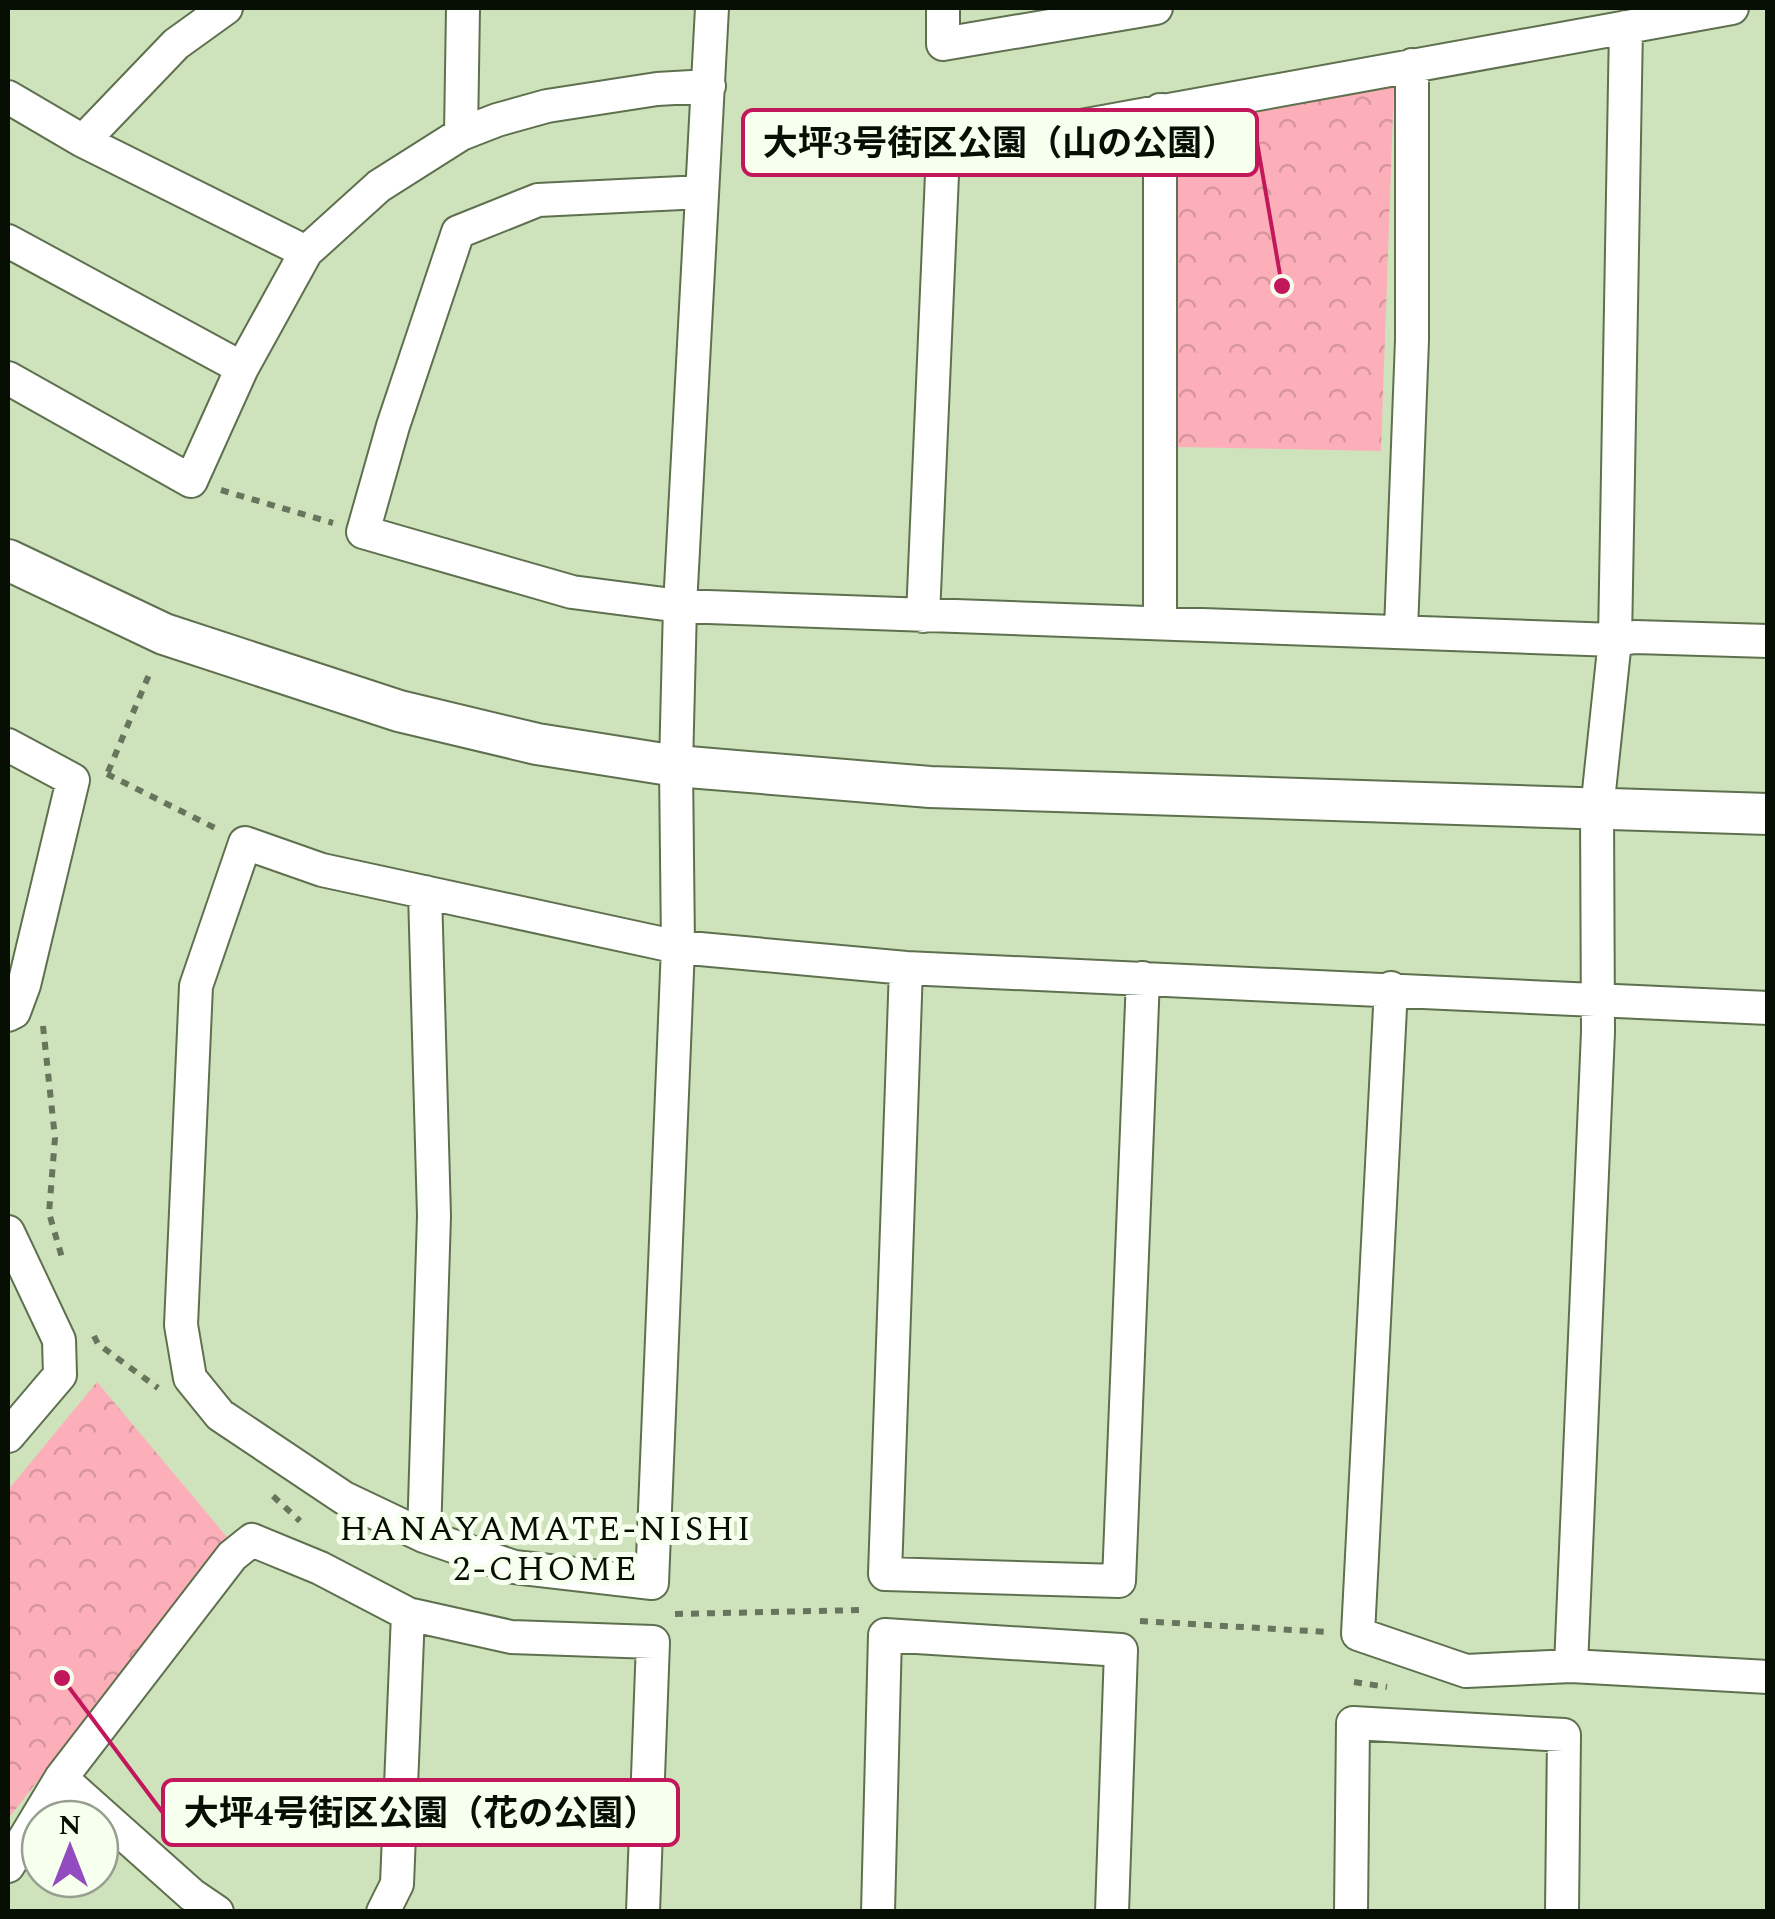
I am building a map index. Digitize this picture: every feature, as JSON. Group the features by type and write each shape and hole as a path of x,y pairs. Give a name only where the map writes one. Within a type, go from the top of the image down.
{"street":[{"path":"83,141 176,44 226,8"},
{"path":"462,134 463,8"},
{"path":"712,8 680,606 676,766 678,947 652,1583 514,1567 424,1536 344,1498 220,1415 190,1378 181,1325 196,986 245,843 322,870 678,947 906,968 1768,1008"},
{"path":"943,8 943,44 1156,8"},
{"path":"923,616 943,151 1732,8"},
{"path":"1571,1666 1598,999 1597,810 1615,640 1626,27"},
{"path":"1401,630 1412,340 1412,65"},
{"path":"8,378 191,481 242,368 306,252 379,186 462,134 548,106 657,89 709,86"},
{"path":"8,96 83,141 306,252"},
{"path":"1160,110 1160,623"},
{"path":"702,192 538,200 458,232 393,426 364,532 572,592 680,606 1615,640 1635,637 1768,641"},
{"path":"8,242 242,368"},
{"path":"8,560 164,634 399,711 537,744 676,766 930,787 1768,814"},
{"path":"8,745 73,780 24,984 14,1012 8,1015"},
{"path":"424,1536 434,1216 425,892"},
{"path":"906,968 885,1574 1118,1581 1143,978"},
{"path":"1391,988 1358,1634 1466,1670 1571,1666 1768,1677"},
{"path":"8,1232 59,1340 60,1375 8,1436"},
{"path":"8,1866 61,1778 232,1556 252,1540 320,1568 408,1614 511,1637 653,1642 644,1912"},
{"path":"383,1912 397,1884 408,1614"},
{"path":"878,1912 885,1634 1121,1650 1112,1912"},
{"path":"1350,1912 1353,1723 1564,1735 1562,1912"},
{"path":"61,1778 192,1895 218,1912"}],"path":[{"path":"191,481 364,532"},
{"path":"102,792 150,670"},
{"path":"107,774 245,843"},
{"path":"46,1007 43,1026 54,1138 49,1213 64,1264"},
{"path":"90,1328 98,1344 162,1392"},
{"path":"262,1486 306,1526"},
{"path":"667,1614 863,1610"},
{"path":"1126,1620 1358,1634 1353,1723"}],"green space":[{"path":"1394,85 1381,451 1176,447 1177,125"},
{"path":"97,1382 227,1537 8,1819 8,1490"}],"place":[{"name":"大坪3号街区公園（山の公園）","path":"1282,286"},
{"name":"大坪4号街区公園（花の公園）","path":"62,1678"}],"district":[{"name":"HANAYAMATE-NISHI 2-CHOME","path":"546,1548"}]}
